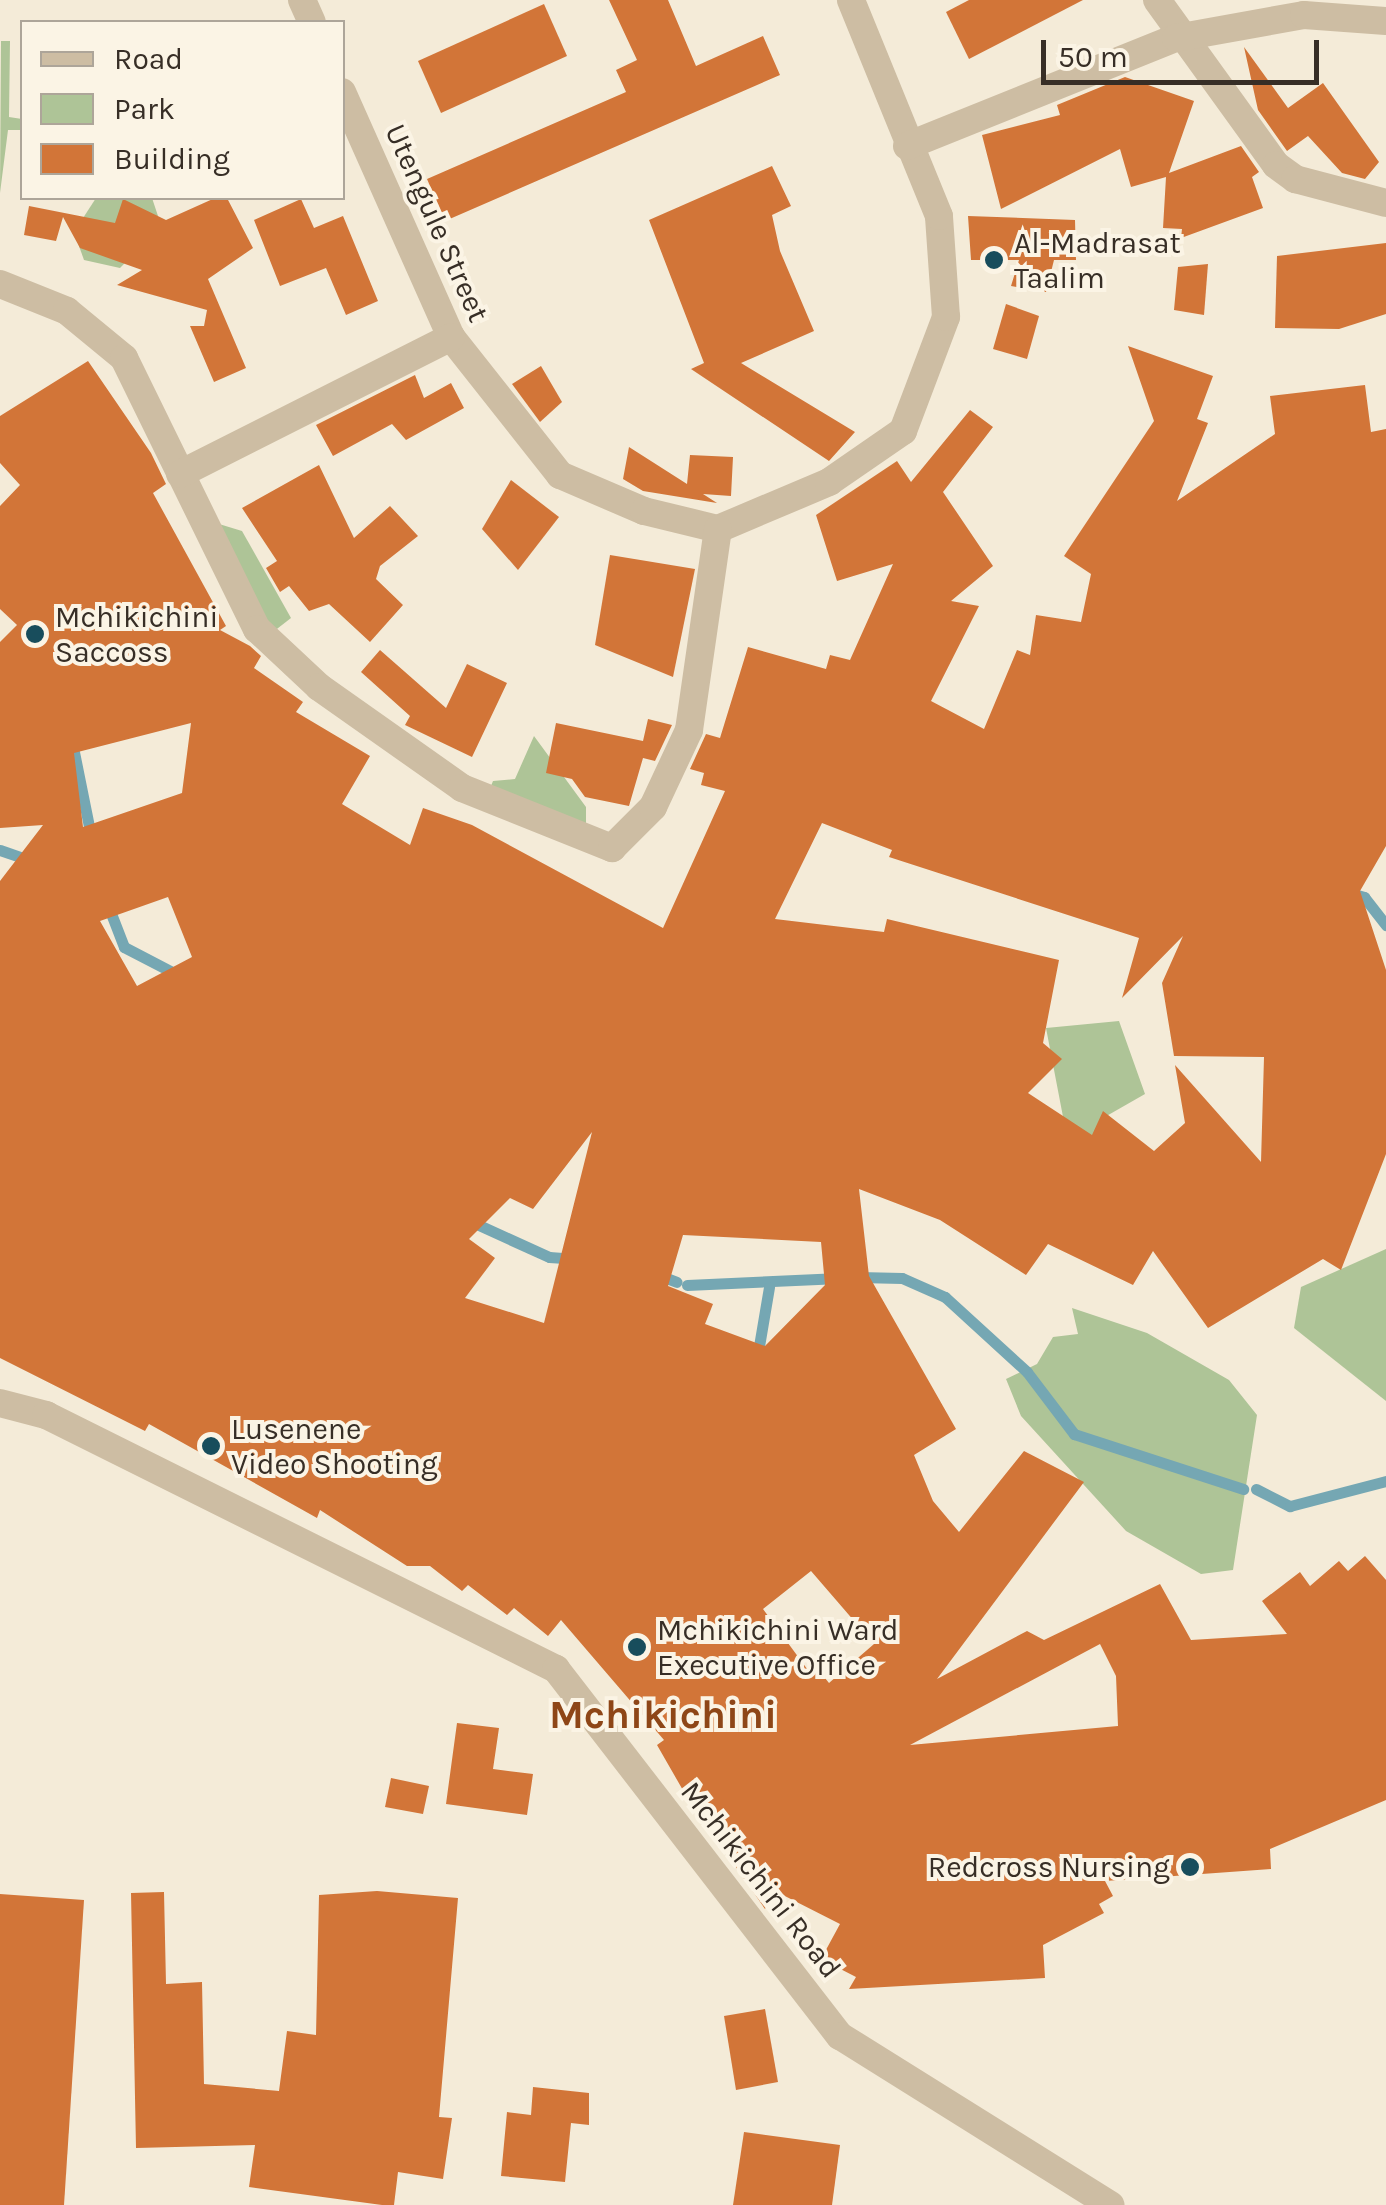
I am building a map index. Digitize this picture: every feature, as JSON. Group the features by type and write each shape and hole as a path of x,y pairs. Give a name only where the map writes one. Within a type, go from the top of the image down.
{"street":[{"path":"0,284 67,312 124,358 256,628 319,687 462,788 612,848 653,806 689,730 718,529 829,482 903,431 946,317 939,216 906,146 851,0"},
{"path":"1157,0 1176,38 1276,165 1295,179 1386,202"},
{"path":"906,146 1176,38 1304,14 1386,21"},
{"name":"Utengule Street","path":"345,99 451,337 560,475 644,512 718,529"},
{"path":"180,474 451,337"},
{"name":"Mchikichini Road","path":"0,1403 46,1415 556,1669 840,2036 1110,2205"}],"green space":[{"path":"1,41 10,41 9,117 20,119 20,130 8,130 0,193"},
{"path":"95,200 153,200 158,216 159,228 120,268 84,260 74,232"},
{"path":"219,524 242,531 291,618 273,632"},
{"path":"534,736 586,807 586,824 489,791 493,781 515,779"},
{"path":"1119,1021 1145,1094 1103,1118 1073,1169 1046,1028"},
{"path":"1386,1249 1386,1401 1294,1328 1301,1287"},
{"path":"1072,1308 1147,1333 1229,1380 1257,1415 1233,1570 1201,1574 1126,1531 1021,1416 1006,1379 1037,1364 1053,1337 1078,1334"}],"building":[{"path":"609,0 668,0 696,66 763,36 780,75 445,221 427,179 626,92 616,70 637,60"},
{"path":"969,0 1083,0 969,59 946,12"},
{"path":"544,4 567,56 441,113 418,61"},
{"path":"1244,47 1288,108 1323,83 1379,162 1365,179 1342,173 1308,136 1287,151 1258,110"},
{"path":"1125,77 1194,101 1169,173 1241,146 1259,172 1252,177 1263,208 1181,238 1182,229 1163,228 1166,177 1131,187 1120,149 1001,209 982,135 1060,115 1057,105"},
{"path":"772,166 791,206 772,215 780,251 814,331 741,363 855,432 829,461 691,369 704,363 649,220"},
{"path":"125,200 166,220 211,200 228,200 253,248 208,279 246,368 214,382 190,326 204,326 207,310 117,285 142,270 80,248 63,217 56,241 24,235 29,206 115,223"},
{"path":"299,200 314,228 343,216 378,301 346,315 326,268 280,286 254,220"},
{"path":"968,216 1075,220 1076,260 1054,260 1046,292 1011,286 1019,260 971,260"},
{"path":"1386,243 1386,314 1339,329 1275,328 1277,256"},
{"path":"1208,264 1204,315 1174,310 1178,267"},
{"path":"1006,304 1039,316 1027,359 993,349"},
{"path":"1128,346 1213,376 1197,419 1208,423 1177,501 1275,434 1270,396 1365,385 1371,432 1386,429 1386,846 1360,891 1386,970 1386,1154 1341,1270 1323,1259 1208,1328 1153,1251 1133,1285 1048,1244 1026,1275 940,1220 859,1189 869,1276 956,1429 914,1455 933,1501 959,1532 1024,1451 1084,1482 937,1679 1027,1631 1044,1640 1160,1584 1191,1640 1287,1634 1262,1601 1300,1572 1310,1586 1339,1561 1348,1571 1365,1556 1386,1580 1386,1800 1270,1849 1271,1869 1105,1881 1113,1896 1099,1904 1104,1913 1043,1945 1045,1978 849,1989 856,1977 821,1959 840,1924 775,1891 765,1909 684,1792 657,1745 664,1740 561,1620 548,1636 514,1608 507,1615 468,1585 462,1591 430,1566 407,1566 320,1510 317,1518 149,1424 145,1431 0,1358 0,881 43,825 0,828 0,642 17,625 0,609 0,506 20,485 0,463 0,416 88,361 151,453 166,484 153,493 226,626 220,630 261,656 254,668 303,702 296,712 370,756 342,804 410,845 423,808 472,825 663,928 725,791 701,785 704,773 690,769 706,734 720,738 748,647 826,669 830,655 850,660 893,564 837,581 816,515 897,461 911,482 970,410 993,427 943,492 993,566 951,601 979,606 931,701 984,729 1017,650 1030,655 1036,615 1081,622 1091,574 1064,556 1154,421","holes":["191,723 182,793 83,827 74,753","822,823 892,850 889,857 1139,938 1122,998 1183,936 1162,983 1174,1056 1264,1057 1261,1162 1175,1065 1185,1123 1154,1151 1103,1111 1092,1135 1028,1093 1062,1059 1043,1043 1059,960 887,919 884,932 775,919","168,897 192,957 137,986 100,921","592,1132 544,1323 465,1298 495,1258 469,1239 510,1198 533,1209","683,1235 821,1242 825,1285 765,1346 705,1324 713,1304 668,1286","811,1571 874,1644 829,1683 817,1668 810,1673 763,1609","1100,1644 1116,1676 1118,1726 910,1745"]},
{"path":"541,366 562,402 540,422 512,384"},
{"path":"415,375 424,398 451,383 464,408 406,440 392,424 333,456 316,425"},
{"path":"629,447 687,484 690,455 733,457 731,496 703,494 717,503 643,491 623,479"},
{"path":"319,465 354,538 390,506 418,536 380,566 376,579 403,605 370,642 329,604 309,611 289,586 280,592 266,568 277,561 242,508"},
{"path":"511,480 559,517 518,570 482,529"},
{"path":"610,555 695,569 673,677 595,645"},
{"path":"380,650 446,708 467,664 507,683 472,757 405,725 410,716 361,672"},
{"path":"648,719 672,725 655,761 643,758 629,806 585,797 572,779 546,773 556,723 643,741"},
{"path":"457,1723 499,1728 493,1769 533,1774 527,1815 446,1804"},
{"path":"391,1778 429,1786 423,1814 385,1807"},
{"path":"377,1891 458,1898 439,2117 452,2118 443,2179 398,2172 394,2205 382,2205 249,2187 255,2145 136,2148 131,1893 164,1892 166,1984 202,1982 204,2084 279,2091 287,2031 316,2035 319,1895"},
{"path":"0,1894 84,1900 64,2205 0,2205"},
{"path":"765,2009 778,2082 736,2090 724,2016"},
{"path":"533,2087 589,2093 589,2125 571,2123 565,2182 501,2176 507,2112 531,2115"},
{"path":"744,2132 840,2145 832,2205 733,2205"}],"waterway":[{"path":"72,742 91,836"},
{"path":"0,850 29,860"},
{"path":"1347,892 1364,897 1386,925"},
{"path":"107,903 124,947 178,975"},
{"path":"470,1221 549,1257 576,1259"},
{"path":"656,1274 677,1282"},
{"path":"858,1277 902,1278 945,1297 1027,1372 1074,1434 1243,1489"},
{"path":"687,1285 840,1278"},
{"path":"757,1358 769,1287"},
{"path":"1256,1489 1290,1506 1386,1481"}],"place":[{"name":"Al-Madrasat Taalim","path":"994,260"},
{"name":"Mchikichini Saccoss","path":"35,634"},
{"name":"Lusenene Video Shooting","path":"211,1446"},
{"name":"Mchikichini Ward Executive Office","path":"637,1647"},
{"name":"Redcross Nursing","path":"1190,1867"}],"district":[{"name":"Mchikichini","path":"663,1715"}]}
